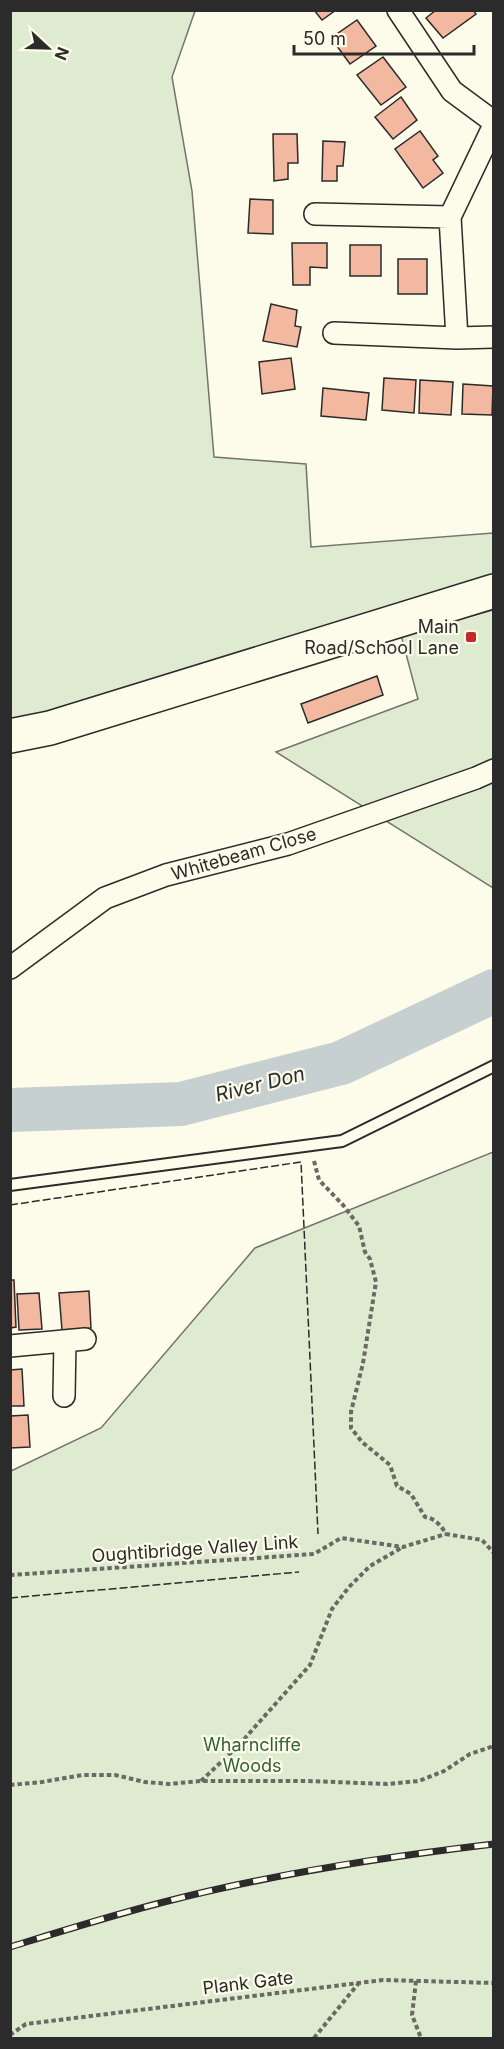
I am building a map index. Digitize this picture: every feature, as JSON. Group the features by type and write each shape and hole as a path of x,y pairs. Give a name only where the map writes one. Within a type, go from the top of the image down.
{"main road":[{"path":"10,736 50,728 494,591"}],"street":[{"path":"398,10 452,91 494,124 450,217 457,338"},
{"path":"315,214 450,217"},
{"path":"334,333 457,338 494,337"},
{"name":"Whitebeam Close","path":"10,968 105,898 166,875 288,844 494,770"},
{"path":"10,1346 75,1340 64,1396"}],"lane":[{"path":"10,1185 342,1141 494,1066"}],"path":[{"path":"313,1145 319,1180 343,1204 359,1226 365,1252 370,1259 376,1282 363,1364 351,1412 351,1428 362,1442 390,1465 397,1486 411,1494 425,1517 442,1526 446,1533 482,1540 494,1553"},
{"name":"Oughtibridge Valley Link","path":"10,1575 314,1554 341,1538 403,1547 446,1533"},
{"path":"200,1781 238,1746 310,1665 332,1609 349,1587 370,1566 403,1547"},
{"path":"10,1785 53,1781 83,1775 115,1775 145,1782 169,1784 200,1781 308,1781 377,1785 419,1781 444,1771 471,1754 494,1746"},
{"name":"Plank Gate","path":"10,2034 26,2024 383,1980 494,1983"},
{"path":"416,1981 412,2014 420,2038"},
{"path":"314,2038 359,1983"}],"green space":[{"path":"11,11 195,11 172,77 192,191 214,457 306,464 311,547 493,533 493,577 41,713 11,719"},
{"path":"493,610 493,888 276,752 418,699 401,635"},
{"name":"Wharncliffe Woods","path":"493,1152 493,2038 11,2038 11,1471 101,1428 255,1248"}],"building":[{"path":"314,10 336,10 322,20"},
{"path":"436,10 473,10 476,14 443,38 426,18"},
{"path":"357,20 376,46 350,64 331,38"},
{"path":"383,57 406,87 381,105 357,75"},
{"path":"401,97 417,120 393,139 375,117"},
{"path":"420,131 438,156 433,160 443,173 423,188 395,149"},
{"path":"273,134 297,134 298,163 288,163 288,179 274,181"},
{"path":"323,141 345,142 343,166 337,166 337,181 322,181"},
{"path":"250,199 273,200 273,234 248,233"},
{"path":"292,243 327,243 327,268 310,267 310,285 293,285"},
{"path":"350,245 381,245 381,276 350,276"},
{"path":"398,259 427,259 427,294 398,294"},
{"path":"271,304 297,310 295,326 301,327 297,347 263,341"},
{"path":"291,358 295,389 262,394 259,362"},
{"path":"384,378 416,380 414,413 382,410"},
{"path":"420,380 453,382 451,415 419,413"},
{"path":"463,384 493,386 492,415 462,414"},
{"path":"323,388 369,393 366,420 321,416"},
{"path":"377,676 383,695 308,723 301,704"},
{"path":"10,1280 14,1280 16,1327 10,1328"},
{"path":"89,1291 91,1328 62,1330 59,1293"},
{"path":"39,1293 42,1329 19,1330 17,1294"},
{"path":"22,1369 24,1406 10,1406 10,1370"},
{"path":"28,1415 30,1447 10,1448 10,1416"}],"waterway":[{"name":"River Don","path":"10,1110 181,1104 341,1063 494,991"}],"railway":[{"path":"10,1947 145,1907 246,1883 369,1861 494,1844"}],"fence":[{"path":"10,1205 301,1162 318,1534"},
{"path":"10,1598 299,1572"}],"place":[{"name":"Main Road/School Lane","path":"471,637"}]}
